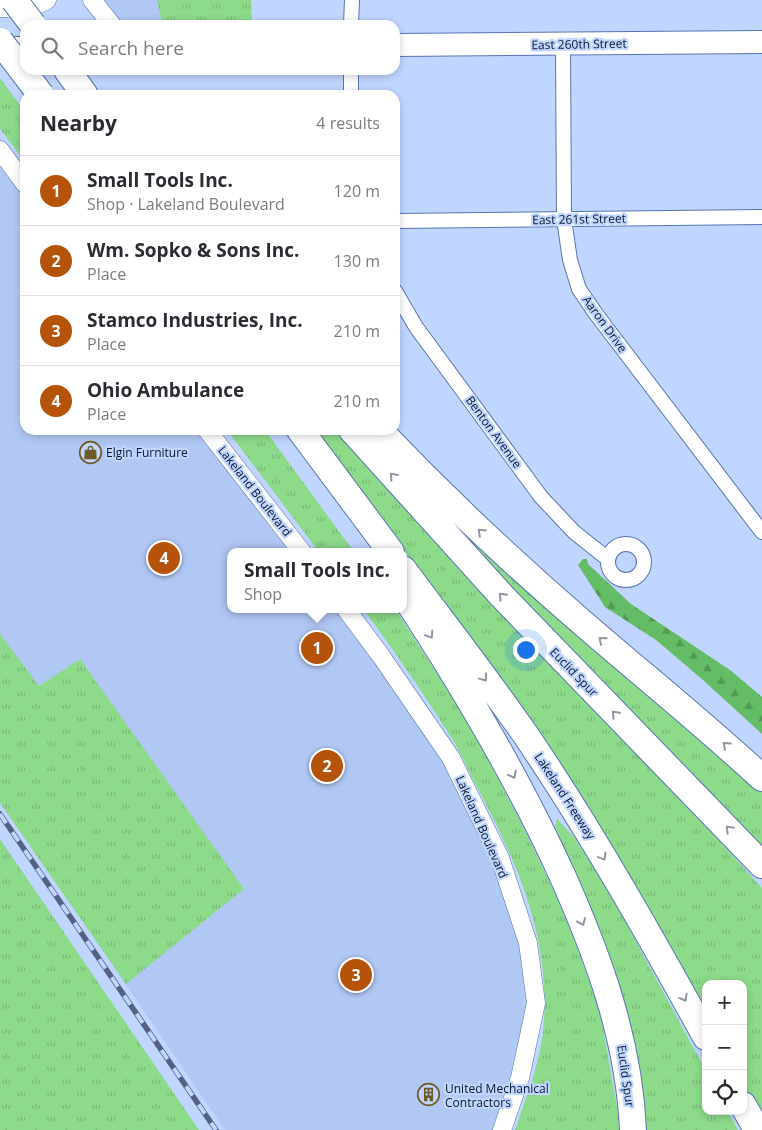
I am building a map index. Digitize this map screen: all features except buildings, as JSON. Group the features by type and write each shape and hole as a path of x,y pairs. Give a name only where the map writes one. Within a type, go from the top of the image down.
{"highway":[{"path":"14,0 29,20"},
{"path":"0,41 20,67"},
{"path":"26,75 37,90"},
{"path":"71,75 81,90"},
{"path":"289,435 371,548"},
{"path":"304,435 387,548"},
{"name":"Euclid Spur","path":"357,435 501,595 762,865"},
{"path":"384,435 453,505 516,563 712,732 762,778"},
{"name":"Lakeland Freeway","path":"407,574 499,697 550,773 628,899 702,1030"},
{"name":"Euclid Spur","path":"407,600 466,692 494,740 528,805 571,896 599,966 618,1027 627,1070 633,1130"},
{"path":"747,1112 757,1130"}],"main road":[{"name":"East 260th Street","path":"400,45 762,42"},
{"path":"0,48 20,48"}],"street":[{"path":"0,8 28,8 47,0"},
{"path":"92,0 108,20"},
{"path":"351,20 352,0"},
{"name":"Aaron Drive","path":"563,44 564,219 570,260 579,288 596,314 762,532"},
{"path":"351,75 351,90"},
{"path":"0,150 20,177"},
{"name":"East 261st Street","path":"400,220 762,216"},
{"name":"Benton Avenue","path":"400,300 416,328 542,497 574,532 608,559"},
{"name":"Lakeland Boulevard","path":"211,435 299,548"},
{"name":"Lakeland Boulevard","path":"349,613 451,758 500,858 528,943 536,1003 520,1078 502,1130"}],"shaded area":[{"path":"93,0 157,0 161,20 111,20"},
{"path":"0,150 20,177 20,435 211,435 299,548 227,548 227,613 349,613 381,656 500,858 536,1003 502,1130 225,1130 0,800"}],"green space":[{"path":"157,0 251,0 252,20 161,20"},
{"path":"0,78 20,105 20,155 0,129"},
{"path":"231,435 269,435 351,548 316,548"},
{"path":"320,435 339,435 589,705 667,783 762,888 762,1124 747,1099 747,980 702,980 702,1016 448,610 407,554 407,548 403,548"},
{"path":"461,523 762,791 762,849 517,594 456,527"},
{"path":"583,559 587,559 588,564 631,604 730,670 762,697 762,734 656,640 605,607 578,565"},
{"path":"366,613 398,613 468,721 522,825 566,916 600,1012 618,1112 619,1130 515,1130 537,1062 543,1035 544,989 536,928 517,871 492,815 457,747"},
{"path":"0,634 39,686 80,659 244,889 126,984 0,803"},
{"path":"557,819 574,837 606,886 702,1064 702,1115 730,1115 738,1130 642,1130 555,826"},
{"path":"0,839 199,1130 0,1130"}],"railway":[{"path":"0,814 216,1130"}],"place":[{"name":"Elgin Furniture","path":"90,452"},
{"name":"Ohio Ambulance","path":"164,558"},
{"name":"Small Tools Inc.","path":"317,648"},
{"name":"Wm. Sopko & Sons Inc.","path":"327,766"},
{"name":"Stamco Industries, Inc.","path":"356,975"},
{"name":"United Mechanical Contractors","path":"429,1095"}]}
